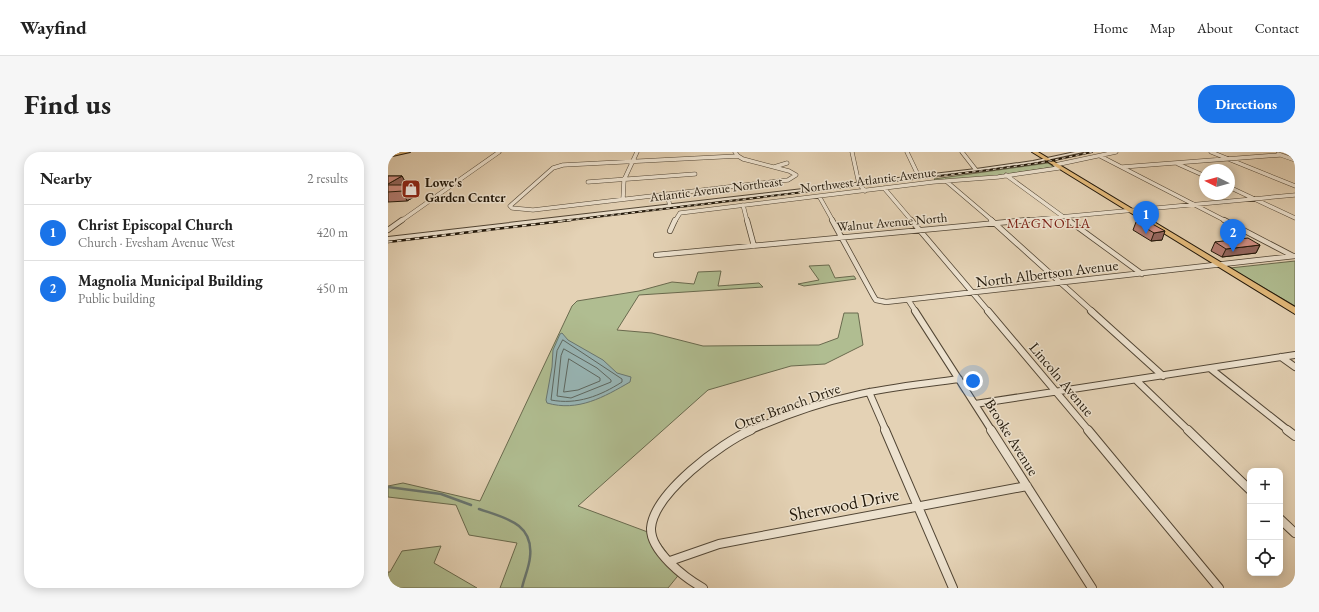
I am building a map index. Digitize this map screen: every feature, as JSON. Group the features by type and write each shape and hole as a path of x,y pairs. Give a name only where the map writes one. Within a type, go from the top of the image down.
{"highway":[{"path":"388,155 407,152"}],"main road":[{"path":"1034,152 1295,311"}],"street":[{"path":"388,230 498,152 506,152"},
{"path":"623,199 624,180 637,152"},
{"path":"735,152 738,156"},
{"path":"852,152 859,184 865,191"},
{"path":"907,152 919,177"},
{"path":"962,152 976,170"},
{"name":"Atlantic Avenue Northeast","path":"388,239 976,170 1081,152"},
{"name":"Northwest Atlantic Avenue","path":"670,231 680,213 884,188 1006,175 1057,166 1116,152"},
{"path":"1210,152 1295,186"},
{"path":"1274,152 1295,160"},
{"path":"1121,167 1280,155"},
{"path":"738,156 761,164 796,173 794,178 790,179 533,210 511,208 510,206 553,168 565,164 738,156"},
{"path":"1100,156 1294,256"},
{"path":"774,167 787,163"},
{"path":"1177,163 1199,173"},
{"path":"753,168 761,164"},
{"path":"588,182 695,174"},
{"path":"1006,175 1142,274"},
{"path":"946,181 995,223 1163,376"},
{"name":"Lincoln Avenue","path":"884,188 1057,392 1219,588"},
{"path":"1235,190 1295,218"},
{"path":"667,194 670,206"},
{"name":"Walnut Avenue North","path":"656,255 1295,195"},
{"path":"819,196 842,238"},
{"path":"743,206 754,246"},
{"name":"North Albertson Avenue","path":"842,238 874,297 878,300 886,302 909,301 1294,256"},
{"name":"Brooke Avenue","path":"909,301 1092,588"},
{"path":"975,404 1137,381 1295,355"},
{"path":"1281,357 1295,367"},
{"path":"1211,369 1295,436"},
{"name":"Otter Branch Drive","path":"703,588 688,580 658,548 651,528 657,509 678,482 709,456 738,436 823,404 869,392 959,380"},
{"path":"1137,381 1247,487"},
{"path":"869,392 953,588"},
{"name":"Sherwood Drive","path":"670,561 719,544 1027,486"},
{"path":"1283,522 1295,533"}],"green space":[{"path":"1048,163 1054,167 975,179 936,181 934,179"},
{"path":"1295,261 1295,306 1230,268"},
{"path":"829,265 835,278 854,276 856,279 804,286 798,284 819,280 809,266"},
{"path":"721,271 718,286 759,283 763,287 639,295 617,330 652,333 703,346 819,345 838,338 844,313 858,313 863,345 825,364 791,366 708,390 578,506 653,534 681,572 668,588 500,588 517,543 469,535 456,505 388,497 388,486 403,483 480,501 572,306 577,301 639,291 672,282 694,284 698,272"},
{"path":"441,546 434,563 477,588 388,588 388,572 390,572 402,551"}],"water":[{"path":"562,333 568,340 603,360 617,373 631,377 630,382 590,402 569,406 547,403 546,400 552,367 553,350 560,334"}],"building":[{"path":"388,176 402,176 388,184"},
{"path":"388,185 413,185 403,191 388,192"},
{"path":"1147,221 1165,231 1154,233 1136,222"},
{"path":"1248,238 1260,245 1226,249 1215,242"}],"waterway":[{"path":"388,487 441,494 471,505"},
{"path":"479,509 508,519 522,529 527,536 530,546 530,557 522,588"}],"railway":[{"path":"562,221 989,170 1045,162 1092,152"},
{"path":"388,242 571,220"}],"place":[{"name":"Lowe's Garden Center","path":"411,189"},
{"name":"Christ Episcopal Church","path":"1146,234"},
{"name":"Magnolia Municipal Building","path":"1233,252"}],"district":[{"name":"MAGNOLIA","path":"1049,223"}]}
